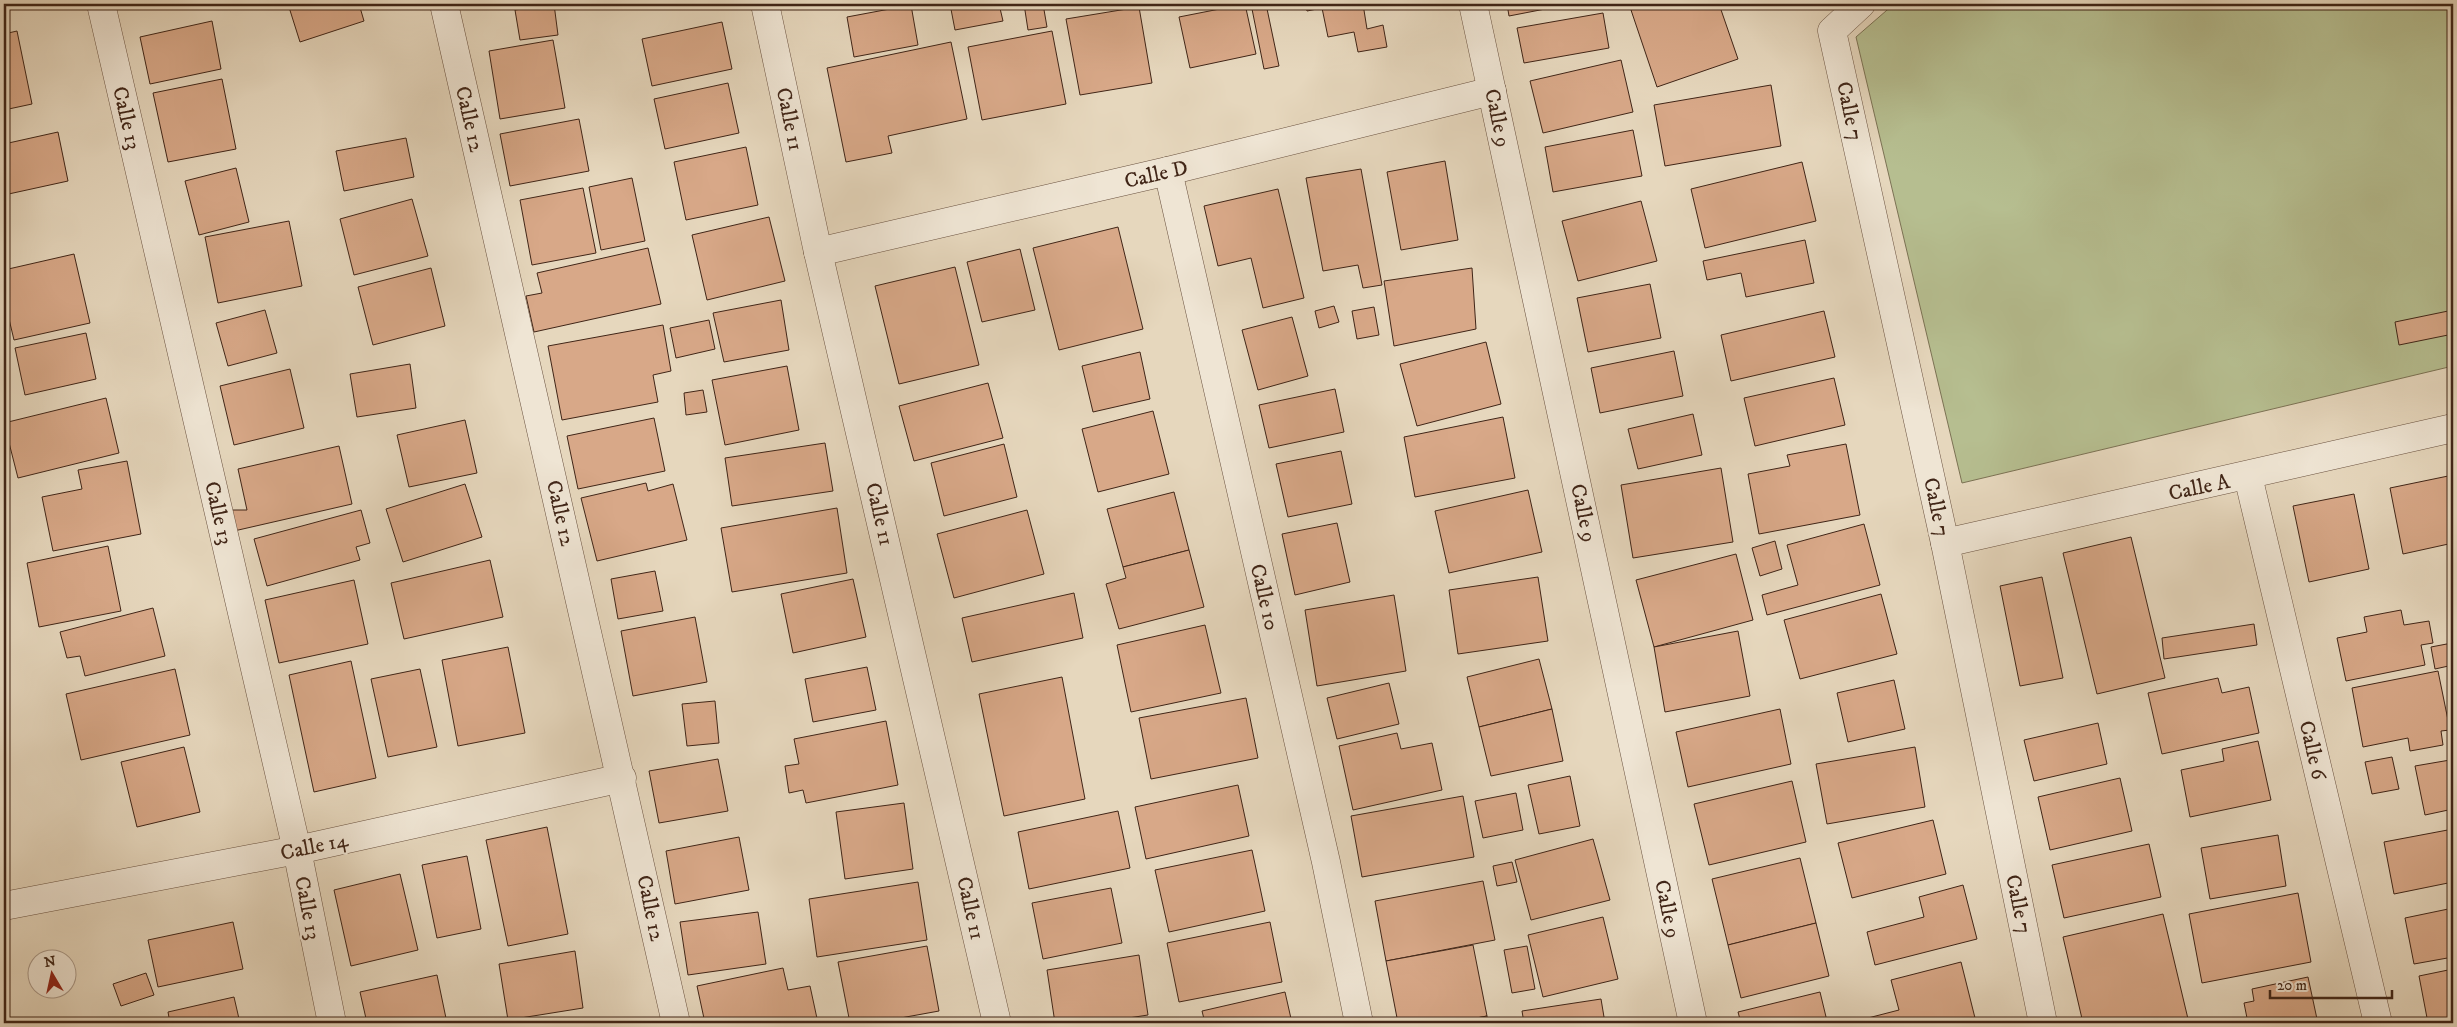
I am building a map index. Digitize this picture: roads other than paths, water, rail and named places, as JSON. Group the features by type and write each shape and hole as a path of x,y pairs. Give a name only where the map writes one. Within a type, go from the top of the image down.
{"street":[{"name":"Calle 13","path":"101,4 297,850 332,1023"},
{"name":"Calle 12","path":"444,4 622,778 676,1023"},
{"name":"Calle 11","path":"765,4 818,252 998,1023"},
{"name":"Calle 9","path":"1473,4 1693,1023"},
{"name":"Calle 7","path":"1861,4 1832,31 1945,543 2043,1023"},
{"name":"Calle D","path":"818,252 1168,171 1492,91"},
{"name":"Calle 10","path":"1168,171 1326,862 1358,1023"},
{"name":"Calle A","path":"1945,543 2248,476 2453,428"},
{"name":"Calle 6","path":"2248,476 2378,1023"},
{"name":"Calle 14","path":"4,906 297,850 622,778"}]}
